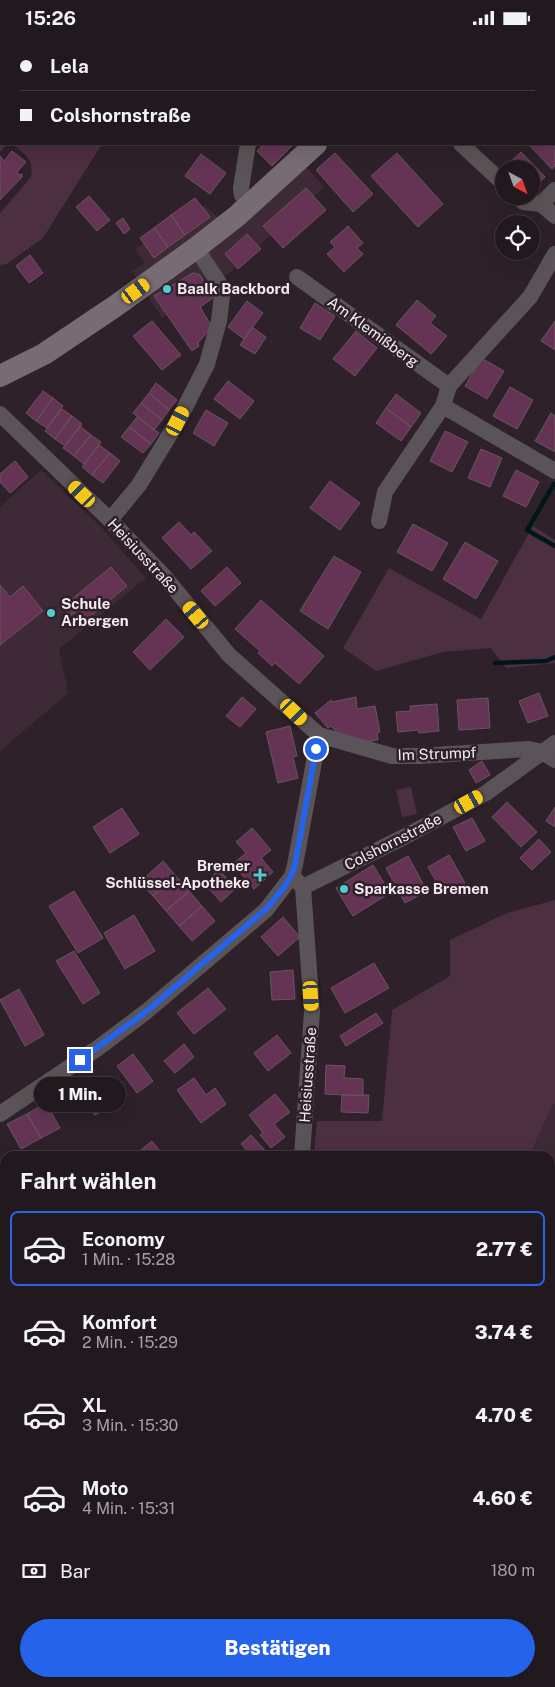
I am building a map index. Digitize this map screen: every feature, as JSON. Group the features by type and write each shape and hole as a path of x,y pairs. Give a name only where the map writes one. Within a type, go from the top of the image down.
{"main road":[{"path":"0,376 44,354 67,339 196,247 250,205 315,145"}],"street":[{"path":"248,145 241,188 242,195 250,205"},
{"path":"462,145 495,175"},
{"path":"555,190 541,204 555,215"},
{"path":"110,520 139,485 178,421 207,364 219,321 222,296 219,283 196,247"},
{"path":"380,521 385,492 443,406 449,386 530,297 555,254"},
{"name":"Am Klemißberg","path":"297,277 449,386"},
{"path":"443,406 555,471"},
{"name":"Heisiusstraße","path":"0,414 110,520 164,576 229,655 318,735 304,821 298,881 312,1011 302,1151"},
{"name":"Im Strumpf","path":"318,735 392,756 529,749 551,751"},
{"name":"Colshornstraße","path":"0,1114 98,1048 147,1011 298,881 404,837 486,793 551,751"}],"shaded area":[{"path":"0,145 6,145 0,152"},
{"path":"13,145 101,145 43,238 7,264 0,265 0,213 31,177 30,161 25,154"},
{"path":"297,156 324,187 228,274 162,318 132,271 145,263 135,249 204,205 223,222"},
{"name":"Schule Arbergen","path":"41,470 100,526 146,578 59,649 68,693 0,751 0,507"},
{"path":"533,526 555,540 555,663 506,668 491,648 443,652 376,671 343,648 389,568 481,619"},
{"path":"411,787 417,814 402,817 396,790"},
{"path":"555,900 555,1104 552,1106 531,1151 314,1151 317,1121 382,1121 392,1010 450,976 450,940 507,913"},
{"path":"555,1104 555,1151 531,1151 552,1105"}],"building":[{"path":"263,145 293,145 272,166 257,151"},
{"path":"529,145 555,145 555,166 552,169"},
{"path":"12,151 26,162 17,172 20,175 22,174 22,177 0,200 0,156 4,161"},
{"path":"521,152 529,160 513,160"},
{"path":"335,153 373,194 353,212 316,170"},
{"path":"397,153 443,204 418,227 371,176"},
{"path":"201,154 226,173 210,194 185,176"},
{"path":"540,172 545,177 540,182"},
{"path":"306,188 326,210 283,248 263,226"},
{"path":"89,196 110,220 97,231 76,207"},
{"path":"195,198 210,217 185,235 171,215"},
{"path":"171,215 185,235 168,247 154,228"},
{"path":"123,218 130,229 124,234 116,223"},
{"path":"348,226 363,243 357,248 363,254 344,272 327,254 335,247 330,242"},
{"path":"154,228 168,247 154,258 140,238"},
{"path":"247,234 261,249 238,269 225,254"},
{"path":"30,255 43,273 29,283 16,266"},
{"path":"193,273 200,275 213,298 200,307 212,327 198,343 199,346 192,351 154,296"},
{"path":"417,300 436,316 430,323 447,336 431,354 396,325"},
{"path":"247,301 263,313 244,339 228,327"},
{"path":"315,303 335,316 320,340 300,328"},
{"path":"152,321 181,355 162,370 133,336"},
{"path":"555,321 555,350 541,341"},
{"path":"252,327 266,337 255,354 240,345"},
{"path":"356,331 377,348 355,376 333,359"},
{"path":"481,358 504,371 487,399 465,386"},
{"path":"228,381 254,401 240,419 214,399"},
{"path":"156,383 177,400 169,410 149,393"},
{"path":"510,387 533,400 517,429 493,416"},
{"path":"43,391 53,398 36,421 26,413"},
{"path":"149,393 169,410 162,420 141,403"},
{"path":"396,394 421,413 411,427 386,408"},
{"path":"53,398 63,406 47,428 36,421"},
{"path":"141,403 162,420 154,430 133,413"},
{"path":"386,408 411,427 401,441 376,423"},
{"path":"62,409 72,416 55,439 45,431"},
{"path":"206,410 228,423 214,446 193,433"},
{"path":"551,413 555,416 555,452 535,441"},
{"path":"72,416 82,424 65,446 55,439"},
{"path":"137,417 159,433 151,444 129,427"},
{"path":"80,426 91,435 74,456 63,448"},
{"path":"129,427 151,444 143,453 121,437"},
{"path":"445,431 468,442 452,472 430,461"},
{"path":"91,435 101,442 84,464 74,456"},
{"path":"99,445 110,453 92,475 82,467"},
{"path":"481,449 502,458 490,487 468,478"},
{"path":"110,453 120,461 103,483 92,475"},
{"path":"15,461 28,477 10,493 0,482 0,474"},
{"path":"516,470 539,482 526,507 503,496"},
{"path":"330,481 360,503 340,530 310,508"},
{"path":"179,522 191,535 194,532 212,551 191,569 162,538"},
{"path":"413,524 448,543 432,571 397,552"},
{"path":"465,542 498,561 476,599 443,579"},
{"path":"334,556 361,572 328,629 300,611"},
{"path":"111,567 127,586 87,619 71,600"},
{"path":"227,567 241,583 215,606 201,591"},
{"path":"0,585 10,597 23,586 43,611 0,645"},
{"path":"261,600 324,656 299,684 275,663 272,666 258,653 260,651 235,629"},
{"path":"68,602 76,612 70,616 63,606"},
{"path":"166,619 184,637 150,670 133,652"},
{"path":"539,693 548,716 528,723 519,701"},
{"path":"242,697 256,709 240,727 226,716"},
{"path":"356,697 357,709 375,706 380,732 377,733 378,740 362,742 339,735 331,726 328,728 315,713 331,700 332,702"},
{"path":"488,698 490,728 459,730 457,700"},
{"path":"437,704 439,731 419,733 418,730 398,732 396,712 411,711 410,706"},
{"path":"290,726 297,756 293,757 298,778 278,783 266,732"},
{"path":"482,761 490,775 476,783 469,770"},
{"path":"507,802 537,832 521,847 492,817"},
{"path":"555,807 555,827 546,821"},
{"path":"122,808 139,834 110,853 93,827"},
{"path":"472,818 485,841 466,851 453,827"},
{"path":"252,828 271,850 261,858 273,872 254,889 233,864 246,853 236,842"},
{"path":"539,839 551,852 532,870 520,858"},
{"path":"449,855 465,883 444,895 428,867"},
{"path":"408,856 427,891 405,903 386,868"},
{"path":"163,861 176,876 153,896 140,882"},
{"path":"373,865 390,893 353,916 336,888"},
{"path":"219,870 236,888 221,902 204,883"},
{"path":"176,876 189,891 166,911 153,896"},
{"path":"74,891 103,938 78,953 49,906"},
{"path":"189,891 202,906 179,926 166,911"},
{"path":"202,906 215,921 192,941 179,926"},
{"path":"134,915 155,951 125,969 104,933"},
{"path":"283,917 300,937 278,956 261,937"},
{"path":"74,951 100,993 83,1004 56,961"},
{"path":"374,963 389,988 345,1013 331,988"},
{"path":"293,970 295,999 272,1000 270,972"},
{"path":"208,988 226,1009 194,1034 177,1013"},
{"path":"19,989 44,1035 25,1046 0,1000"},
{"path":"376,1013 383,1023 346,1046 340,1036"},
{"path":"277,1035 291,1053 268,1071 254,1053"},
{"path":"184,1044 194,1057 175,1073 164,1061"},
{"path":"133,1054 153,1081 137,1093 117,1066"},
{"path":"326,1065 345,1066 344,1078 363,1079 363,1096 325,1094"},
{"path":"93,1077 111,1105 95,1115 77,1088"},
{"path":"194,1078 206,1095 215,1088 226,1104 201,1123 177,1090"},
{"path":"275,1094 290,1112 274,1124 285,1137 271,1148 260,1135 263,1133 249,1115"},
{"path":"342,1095 369,1095 368,1113 341,1112"},
{"path":"46,1103 60,1128 41,1138 27,1114"},
{"path":"27,1114 41,1138 21,1149 7,1124"},
{"path":"251,1135 265,1151 247,1151 241,1144"},
{"path":"152,1141 160,1151 139,1151"}],"waterway":[{"path":"554,484 527,530 555,546"},
{"path":"495,663 546,661 555,657"}],"place":[{"name":"Baalk Backbord","path":"167,289"},
{"name":"Schule Arbergen","path":"51,613"},
{"name":"Bremer Schlüssel-Apotheke","path":"260,875"},
{"name":"Sparkasse Bremen","path":"344,889"}],"route":[{"path":"80,1060 147,1011 266,909 282,891 292,876 295,865 316,749"}]}
